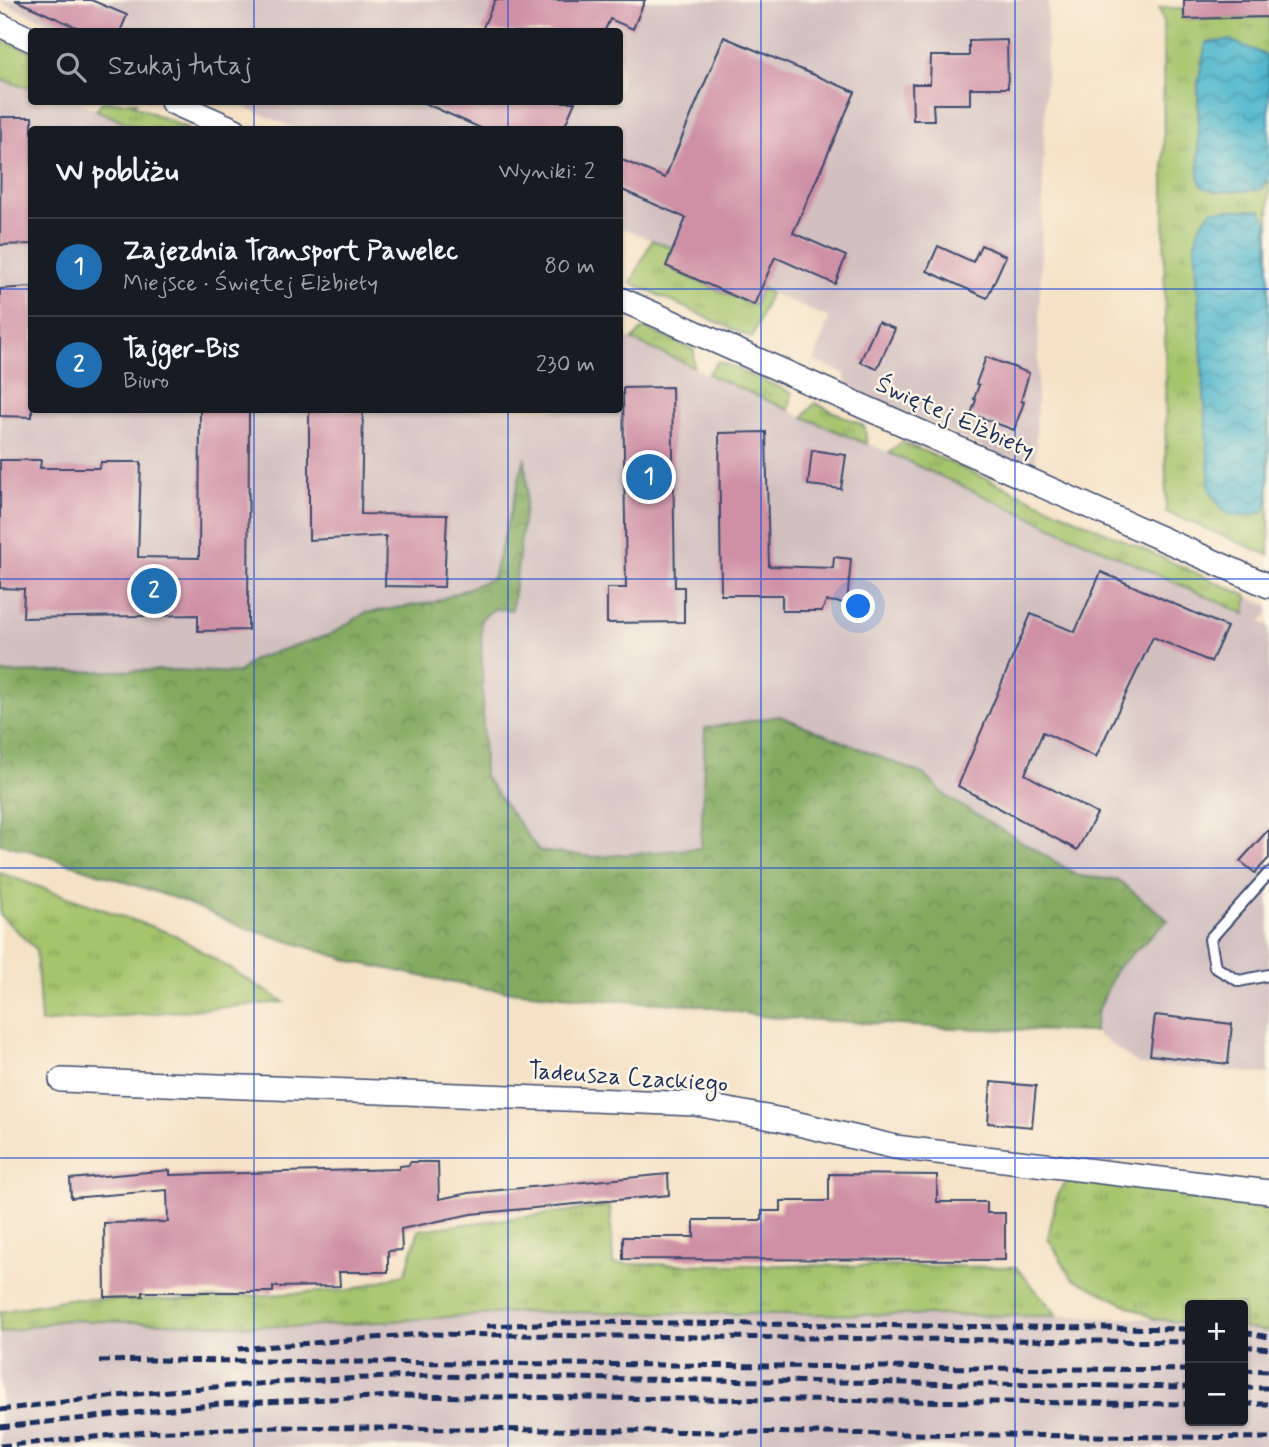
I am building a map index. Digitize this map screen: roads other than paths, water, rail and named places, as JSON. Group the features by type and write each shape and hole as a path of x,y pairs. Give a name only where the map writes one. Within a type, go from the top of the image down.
{"street":[{"path":"0,25 28,38"},
{"path":"179,105 226,126"},
{"name":"Świętej Elżbiety","path":"623,300 1269,586"},
{"name":"Tadeusza Czackiego","path":"61,1080 696,1104 782,1120 895,1147 1269,1192"}],"lane":[{"path":"1269,873 1210,939 1215,967 1239,981 1269,975"}],"water":[{"path":"1229,40 1266,55 1269,82 1269,178 1260,190 1218,192 1202,187 1199,178 1198,84 1206,43"},
{"path":"1212,210 1261,210 1267,222 1268,499 1264,512 1245,516 1225,511 1210,490 1195,242 1200,225"}],"railway":[{"path":"487,1326 588,1322 1185,1329"},
{"path":"1248,1333 1269,1337"},
{"path":"238,1349 421,1334 1185,1342"},
{"path":"1248,1347 1269,1349"},
{"path":"99,1361 1185,1370"},
{"path":"1248,1370 1269,1371"},
{"path":"0,1410 212,1387 424,1376 1185,1387"},
{"path":"1248,1388 1269,1388"},
{"path":"0,1427 220,1404 395,1396 1185,1404"},
{"path":"1248,1404 1269,1404"},
{"path":"0,1446 146,1432 276,1427 1269,1438"}],"place":[{"name":"Zajezdnia Transport Pawelec","path":"649,477"},
{"name":"Tajger-Bis","path":"154,591"}]}
